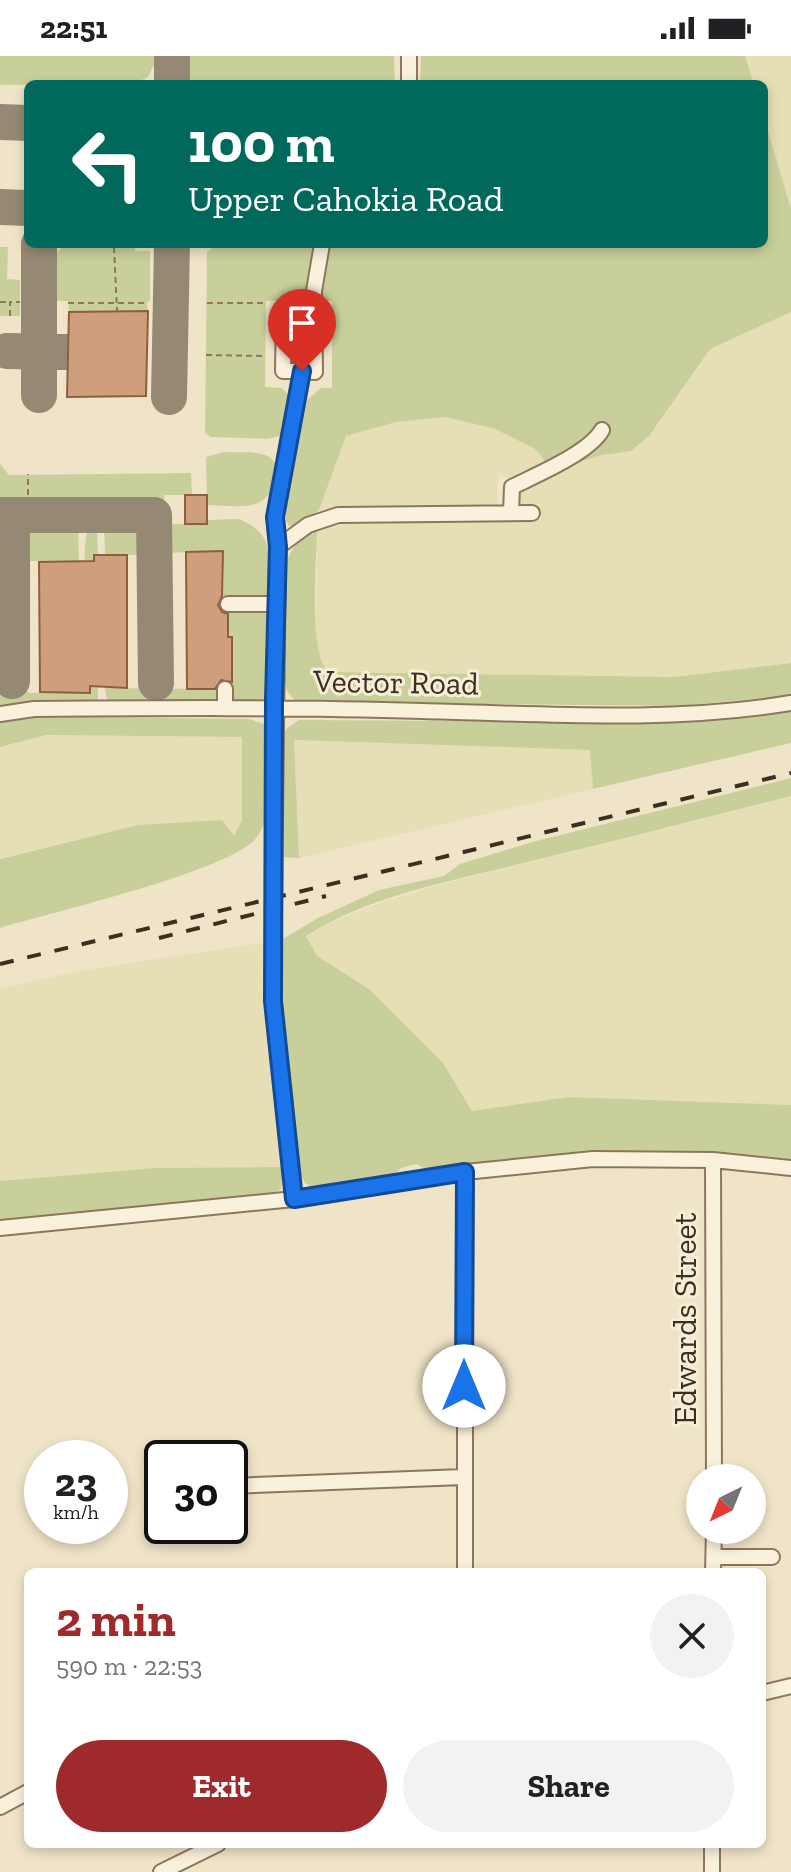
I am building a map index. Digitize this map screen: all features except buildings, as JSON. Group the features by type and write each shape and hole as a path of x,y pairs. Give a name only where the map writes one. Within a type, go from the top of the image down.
{"street":[{"path":"409,56 409,80"},
{"path":"314,314 284,314 283,371 315,372 314,291 321,248"},
{"path":"294,1199 273,1001 278,547 275,517 302,371"},
{"path":"511,513 512,487 598,438 602,430"},
{"path":"278,547 308,525 338,515 532,513"},
{"path":"228,604 277,604"},
{"path":"225,689 225,707"},
{"name":"Vector Road","path":"0,714 34,709 275,707 603,715 745,710 791,703"},
{"path":"0,1228 294,1199 465,1172 593,1159 713,1160 791,1168"},
{"name":"Edwards Street","path":"713,1160 714,1464"},
{"path":"465,1172 465,1568"},
{"path":"248,1485 463,1477"},
{"path":"714,1544 714,1565 772,1557"},
{"path":"766,1692 791,1686"},
{"path":"0,1807 24,1794"},
{"path":"161,1872 210,1848"},
{"path":"712,1848 712,1872"}],"path":[{"path":"114,248 117,311"},
{"path":"0,302 20,302"},
{"path":"10,302 10,316"},
{"path":"68,303 147,303"},
{"path":"207,303 266,303"},
{"path":"206,355 265,356"},
{"path":"28,474 28,495"}],"shaded area":[{"path":"745,56 791,56 791,209 768,131 768,80 753,80"},
{"path":"791,312 791,663 674,677 328,672 323,667 316,641 317,528 355,519 533,517 534,506 515,505 516,489 553,470 651,435 710,349"},
{"path":"446,417 495,429 535,449 548,464 516,480 500,475 497,484 498,507 334,507 319,510 346,436 396,422"},
{"path":"46,735 243,737 242,820 234,836 138,825 0,858 0,747"},
{"path":"294,740 591,750 593,789 299,858"},
{"path":"791,796 791,1105 569,1097 472,1111 443,1063 369,989 316,956 306,936 322,926 374,905 438,885"},
{"path":"263,943 263,985 283,1167 151,1168 0,1181 0,989 77,971"}],"green space":[{"path":"0,56 158,56 148,77 142,80 24,80 24,85 0,85"},
{"path":"189,56 394,56 395,80 188,80"},
{"path":"421,56 745,56 753,80 420,80"},
{"path":"768,131 791,209 791,312 710,349 650,435 631,451 602,455 553,470 535,449 495,429 446,417 396,422 346,436 319,510 299,525 289,526 286,510 307,400 321,388 332,388 332,301 318,300 329,248 768,248"},
{"path":"0,247 8,247 7,279 20,280 20,316 0,316"},
{"path":"62,248 135,248 135,251 150,251 148,311 69,312 68,301 57,301 56,254"},
{"path":"213,248 313,248 308,300 266,301 265,387 282,388 291,398 284,435 268,439 211,437 205,433 207,252"},
{"path":"224,452 262,454 275,463 274,486 264,499 246,506 207,505 206,457"},
{"path":"0,464 9,475 191,473 192,495 164,495 164,505 0,505"},
{"path":"238,519 260,532 265,541 270,561 269,598 228,600 222,597 223,551 164,553 164,524 206,524 207,520"},
{"path":"136,525 145,534 145,555 105,555 104,526"},
{"path":"22,526 74,526 78,530 79,561 22,561"},
{"path":"89,526 97,526 98,555 94,556 95,687 98,687 98,700 63,700 0,707 0,595 3,595 4,686 22,687 29,693 90,692 85,578"},
{"path":"317,528 316,626 322,661 328,672 674,677 791,663 791,696 677,706 296,702 285,684 284,571 295,545"},
{"path":"234,607 270,609 269,688 274,699 234,702 231,696 232,638 228,637 228,611"},
{"path":"105,688 221,689 218,703 107,701"},
{"path":"791,711 791,743 593,789 590,750 294,740 299,858 284,857 283,738 286,729 299,720 611,722 705,720"},
{"path":"35,718 249,719 264,724 268,729 270,785 263,826 257,837 242,850 178,877 0,928 0,859 138,825 222,820 234,836 242,820 242,737 46,735 0,747 0,723"},
{"path":"791,778 791,796 437,884 356,910 306,936 317,956 369,989 443,1063 472,1111 569,1097 791,1105 791,1161 753,1158 430,1171 416,1164 401,1168 388,1180 317,1190 305,1183 299,1171 285,1055 283,939 318,918 379,890 444,876 460,864 536,841"},
{"path":"283,1167 281,1189 272,1195 0,1223 0,1181 154,1168"}],"taxiway":[{"path":"172,56 172,80"},
{"path":"0,122 24,123"},
{"path":"0,207 24,208"},
{"path":"39,248 39,395"},
{"path":"169,397 172,248"},
{"path":"7,351 68,352"},
{"path":"0,515 154,515 156,683"},
{"path":"12,515 12,681"}],"railway":[{"path":"0,964 791,773"},
{"path":"159,938 326,896"}],"route":[{"path":"302,371 275,517 278,547 273,1001 294,1199 465,1172 464,1386"}]}
